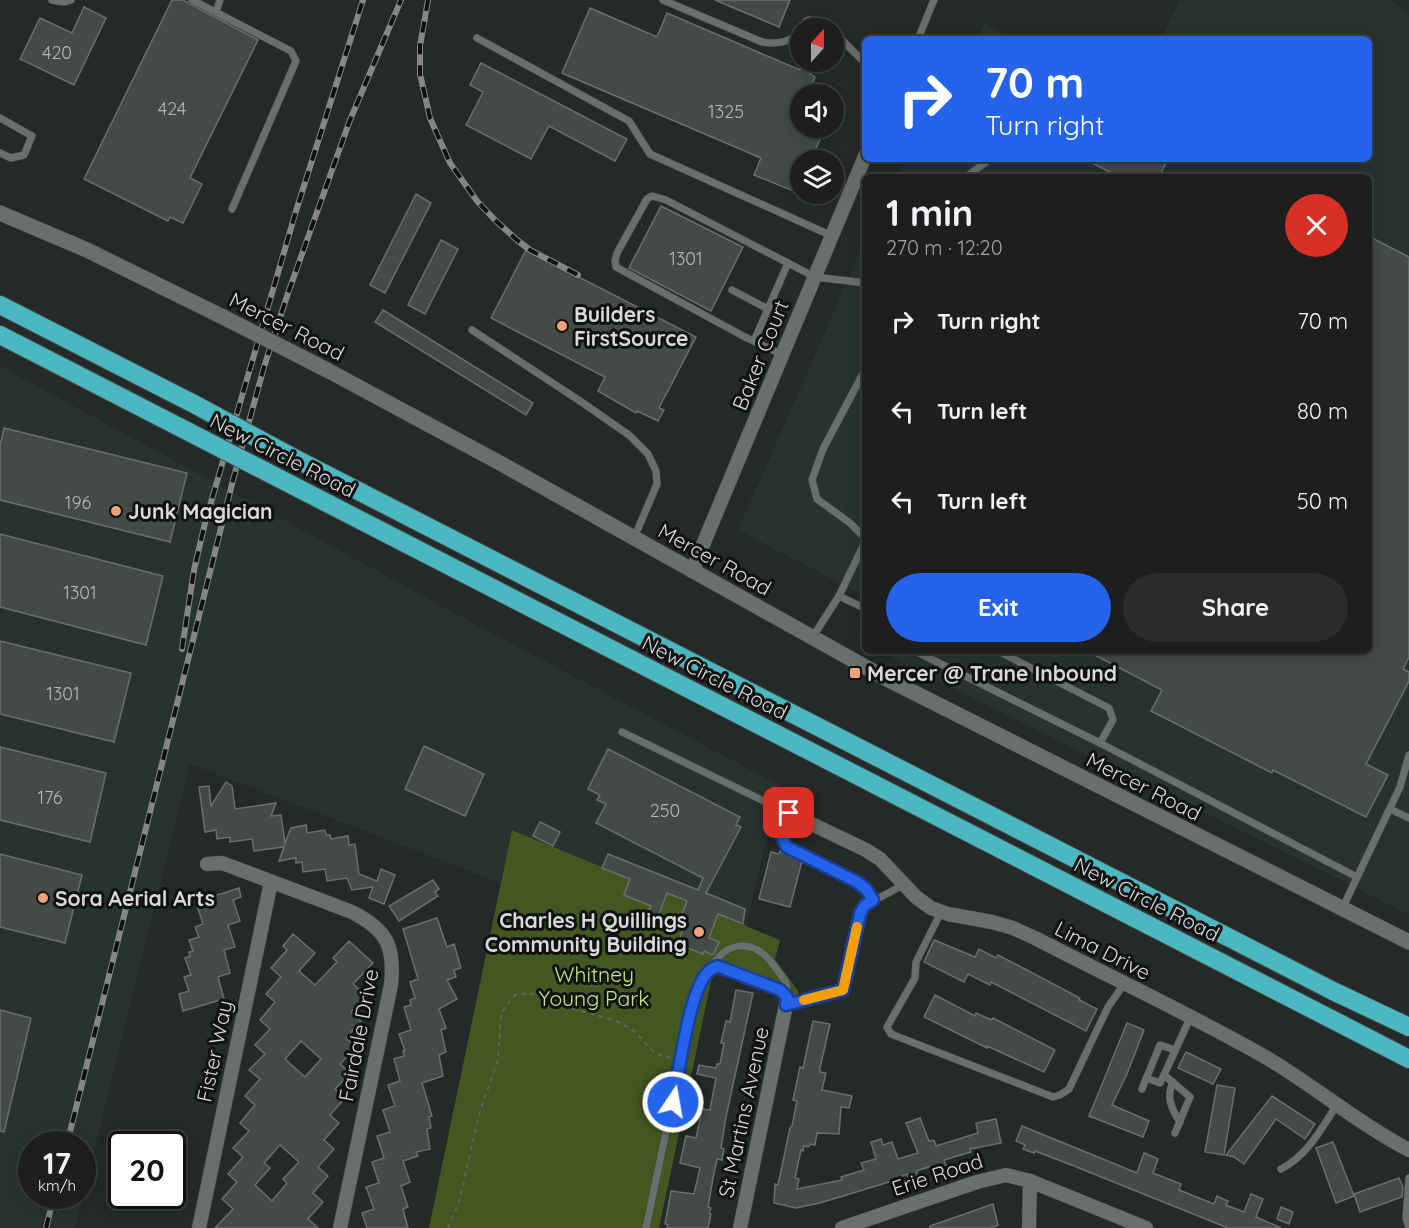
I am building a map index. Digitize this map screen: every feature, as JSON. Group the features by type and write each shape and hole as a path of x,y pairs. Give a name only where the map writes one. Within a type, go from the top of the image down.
{"highway":[{"name":"New Circle Road","path":"0,305 1294,971 1409,1027"},
{"name":"New Circle Road","path":"0,335 1406,1058"},
{"path":"1294,971 1409,1017"}],"street":[{"name":"Baker Court","path":"692,571 863,162"},
{"name":"Mercer Road","path":"0,213 87,250 327,370 500,463 898,685 1409,942"},
{"name":"Lima Drive","path":"774,806 866,850 880,859 924,902 941,912 1013,928 1124,984 1268,1059 1409,1150"},
{"name":"Fairdale Drive","path":"207,864 222,863 352,912 368,920 380,930 387,940 393,963 391,985 340,1228"},
{"name":"Fister Way","path":"198,1228 271,882"},
{"name":"St Martins Avenue","path":"744,1227 786,1001"},
{"name":"Erie Road","path":"842,1228 994,1176 1016,1176 1146,1228"},
{"path":"1029,1228 1030,1181"}],"lane":[{"path":"52,0 64,2 71,0"},
{"path":"192,0 291,51 296,61 232,208"},
{"path":"216,12 220,0"},
{"path":"663,0 762,42 771,44 790,39"},
{"path":"919,36 934,0"},
{"path":"477,38 629,121 650,154 832,237"},
{"path":"844,42 862,60"},
{"path":"0,118 32,136 24,155 11,158 0,153"},
{"path":"970,174 986,162"},
{"path":"783,355 621,272 616,267 615,261 618,254 647,199 658,196 814,277 862,283"},
{"path":"754,341 788,263"},
{"path":"732,290 768,309"},
{"path":"472,330 629,435 648,454 656,471 657,484 634,538"},
{"path":"862,376 823,449 813,480 818,499 862,535"},
{"path":"812,638 839,596 862,547"},
{"path":"839,596 862,607"},
{"path":"921,654 1100,743 1357,877"},
{"path":"1004,654 1109,708 1113,720 1100,743"},
{"path":"622,732 774,806"},
{"path":"1342,909 1400,787 1409,755"},
{"path":"1390,809 1409,818"},
{"path":"789,813 782,827 781,837 787,847 857,882 866,889 873,900"},
{"path":"786,1001 843,990 860,914 864,906 905,884"},
{"path":"941,912 916,962 915,978 887,1027 891,1034 1053,1097 1069,1089 1108,1007 1124,984"},
{"path":"646,1228 692,1006 698,988 714,962 727,949 740,944 762,952 769,958 786,983 786,1001"},
{"path":"709,971 717,966 780,990 786,1001"},
{"path":"1146,1078 1160,1083 1190,1018"},
{"path":"1142,1089 1160,1045 1175,1050"},
{"path":"1164,1075 1190,1096 1175,1133"},
{"path":"1173,1082 1169,1091 1171,1108 1180,1122"},
{"path":"1281,1169 1292,1163 1307,1149 1337,1105"},
{"path":"1409,1178 1406,1218 1409,1228"}],"path":[{"path":"448,1228 459,1202 480,1111 498,1060 501,1015 515,995 530,993 567,1007 616,1021 633,1030 654,1052 681,1060"}],"shaded area":[{"path":"1180,0 1392,0 1409,16 1409,914 884,654 1372,654 1372,174 899,174 905,162 1372,162 1372,36 1162,36"},
{"path":"985,23 1009,36 978,36"},
{"path":"862,248 862,594 738,530"},
{"path":"0,366 484,629 779,785 746,926 513,830 500,883 190,764 96,1143 96,1131 18,1131 18,1209 80,1209 75,1228 0,1228"}],"green space":[{"name":"Whitney Young Park","path":"512,830 780,940 775,959 799,992 796,1000 713,972 659,1228 429,1228"}],"building":[{"path":"172,0 183,0 258,40 190,178 202,184 183,223 170,217 168,221 84,179"},
{"path":"715,0 790,0 779,27"},
{"path":"84,7 106,18 74,85 20,59 40,18 72,33"},
{"path":"590,8 657,37 667,13 790,66 790,72 811,72 810,74 815,77 812,84 790,84 790,138 821,138 815,150 790,150 790,190 754,175 761,158 562,73"},
{"path":"481,63 627,139 615,161 549,126 531,159 466,125 483,92 470,85"},
{"path":"1091,162 1166,162 1160,174 1113,174"},
{"path":"416,194 431,203 385,293 370,285"},
{"path":"661,206 743,247 711,311 629,268"},
{"path":"1372,238 1409,257 1409,657 1403,669 1409,672 1409,681 1366,764 1388,775 1366,817 1273,770 1272,773 1151,711 1162,690 1093,654 1372,654"},
{"path":"441,240 458,249 425,314 408,305"},
{"path":"526,250 696,337 659,408 664,410 658,421 637,411 636,413 598,391 605,377 491,318"},
{"path":"383,310 533,403 526,415 375,322"},
{"path":"4,428 187,473 170,542 0,500 0,446"},
{"path":"0,534 163,576 146,645 0,607"},
{"path":"0,641 131,673 114,742 0,714"},
{"path":"424,746 484,774 465,816 405,789"},
{"path":"0,747 106,773 90,842 0,820"},
{"path":"608,749 740,817 736,825 741,827 706,893 745,909 743,924 718,914 709,938 719,942 713,955 704,951 703,954 680,945 679,940 685,924 679,922 687,901 667,893 657,919 647,915 651,906 624,895 630,879 602,868 608,854 698,890 703,878 596,823 606,804 597,800 600,795 588,789"},
{"path":"226,782 232,786 235,809 276,803 271,816 281,815 285,843 291,828 306,825 307,833 325,830 326,835 330,835 331,839 348,836 349,845 355,844 359,874 377,881 381,869 395,875 384,904 369,898 373,887 352,890 347,878 327,881 325,869 303,872 302,862 296,863 296,858 279,861 284,847 254,851 252,839 230,842 230,837 217,839 216,830 205,832 199,787 209,786 211,806"},
{"path":"540,822 560,832 553,846 533,836"},
{"path":"780,851 802,861 790,907 759,899 771,852 779,854"},
{"path":"0,854 82,875 65,943 0,927"},
{"path":"433,880 439,889 435,892 438,896 399,921 389,906"},
{"path":"239,888 241,897 233,900 240,921 228,925 235,947 224,950 230,973 218,977 224,999 183,1011 179,994 189,991 184,977 191,975 185,958 190,956 189,952 193,951 189,940 199,937 195,927 203,924 196,902"},
{"path":"437,918 447,947 454,944 461,968 454,970 456,977 447,980 457,999 439,1009 446,1028 441,1030 446,1052 439,1055 443,1076 422,1083 432,1116 429,1117 431,1128 427,1129 430,1149 416,1152 418,1156 403,1161 410,1182 401,1186 408,1207 403,1209 408,1228 367,1228 362,1213 374,1209 366,1187 379,1183 372,1162 384,1158 377,1136 390,1132 383,1110 395,1106 388,1085 400,1081 394,1059 404,1056 403,1051 405,1051 399,1034 411,1030 404,1007 411,1005 410,1000 415,998 410,982 418,979 403,929"},
{"path":"293,934 315,953 299,971 315,985 337,962 333,958 349,941 373,963 353,984 366,996 351,1012 361,1021 346,1038 356,1047 340,1064 350,1073 335,1089 345,1098 330,1115 339,1123 324,1140 334,1149 318,1167 328,1176 313,1193 323,1202 308,1219 318,1228 215,1228 233,1209 222,1199 237,1182 228,1174 243,1157 233,1148 249,1131 240,1123 255,1105 245,1096 260,1079 249,1070 265,1054 255,1045 270,1029 260,1020 275,1002 266,994 281,977 271,968 287,950 283,946","holes":["301,1041 321,1059 305,1077 285,1059","280,1145 299,1162 283,1179 287,1183 272,1201 255,1185 270,1168 264,1163"]},
{"path":"934,940 975,957 979,949 996,958 998,955 1080,998 1079,1000 1097,1009 1086,1031 991,982 990,985 968,974 964,982 924,962"},
{"path":"736,990 753,993 726,1117 721,1148 724,1149 722,1160 717,1159 713,1178 708,1207 711,1208 709,1213 711,1214 708,1228 667,1228 668,1225 665,1224 671,1191 694,1194 700,1168 680,1163 686,1136 696,1138 702,1109 710,1110 716,1078 697,1074 699,1065 716,1068 717,1064 720,1064 724,1043 721,1043 726,1021 730,1022"},
{"path":"935,995 975,1016 976,1013 992,1020 993,1018 1055,1050 1044,1072 987,1046 987,1048 924,1017"},
{"path":"0,1010 31,1018 4,1132 0,1131"},
{"path":"813,1021 830,1024 820,1068 820,1072 826,1073 822,1090 852,1096 849,1108 841,1107 839,1134 817,1133 815,1145 804,1146 803,1151 801,1150 795,1178 799,1179 797,1189 842,1180 841,1177 864,1170 861,1163 876,1159 871,1142 881,1139 883,1145 892,1142 898,1159 918,1153 906,1123 920,1118 929,1141 934,1140 936,1146 978,1133 976,1123 996,1119 1001,1143 970,1149 971,1152 944,1160 946,1165 937,1168 935,1165 916,1171 918,1175 908,1178 907,1174 889,1182 820,1203 796,1208 774,1203 775,1184 778,1185 797,1101 793,1100 800,1067 803,1068"},
{"path":"1127,1023 1144,1030 1112,1105 1149,1121 1143,1137 1089,1116"},
{"path":"1186,1052 1221,1069 1213,1084 1178,1068"},
{"path":"1217,1085 1235,1088 1224,1155 1205,1152"},
{"path":"1272,1096 1315,1124 1305,1139 1276,1119 1244,1164 1226,1155"},
{"path":"1022,1126 1137,1173 1144,1153 1158,1159 1153,1173 1181,1184 1179,1190 1214,1204 1217,1196 1228,1201 1226,1205 1244,1212 1251,1194 1263,1199 1256,1217 1281,1228 1228,1228 1074,1166 1035,1151 1034,1153 1023,1149 1025,1145 1016,1141"},
{"path":"1333,1142 1354,1196 1336,1203 1316,1148"},
{"path":"1399,1178 1403,1187 1402,1197 1360,1212 1354,1194"},
{"path":"993,1204 998,1225 991,1228 930,1228 930,1226"},
{"path":"1281,1207 1293,1212 1289,1224 1277,1219"}],"railway":[{"path":"182,649 194,570 205,523 296,211 363,0"},
{"path":"70,1131 233,480 264,367 350,120 401,0"},
{"path":"428,0 420,46 420,74 430,118 450,163 477,201 517,240 530,250 578,275"},
{"path":"46,1228 51,1209"}],"slow traffic":[{"path":"804,1000 843,990 857,927"}],"place":[{"name":"Builders FirstSource","path":"562,326"},
{"name":"Junk Magician","path":"116,511"},
{"name":"Mercer @ Trane Inbound","path":"855,673"},
{"name":"Sora Aerial Arts","path":"43,898"},
{"name":"Charles H Quillings Community Building","path":"699,932"}],"route":[{"path":"673,1102 692,1006 698,988 709,971 717,966 780,990 787,997 786,1005 843,990 860,914 864,906 873,900 866,889 857,882 787,847 781,837 782,827 789,813"}]}
